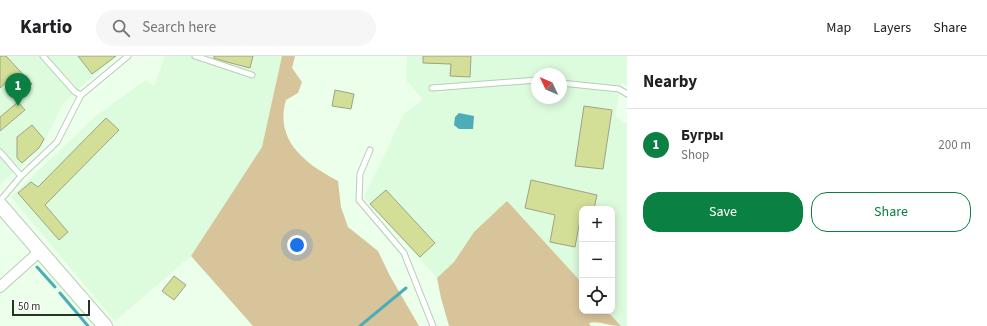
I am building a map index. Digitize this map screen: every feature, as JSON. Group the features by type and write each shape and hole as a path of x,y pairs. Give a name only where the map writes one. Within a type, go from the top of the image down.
{"main road":[{"path":"0,205 105,326"}],"street":[{"path":"0,287 40,251"}],"lane":[{"path":"43,56 75,92 81,96"},
{"path":"0,201 22,176 57,142 81,96 128,56"},
{"path":"195,56 252,74"},
{"path":"432,88 531,80"},
{"path":"567,83 619,89 627,94"},
{"path":"370,150 360,174 359,200 404,254 433,326"},
{"path":"0,152 22,176"}],"shaded area":[{"path":"0,56 117,56 62,105 43,144 0,185"},
{"path":"165,56 282,56 262,147 191,256 115,321 11,197 96,116 146,80 154,86"},
{"path":"282,56 295,56 292,68 302,82 298,93 286,100 283,115 285,128 289,139 304,159 338,181 341,207 348,227 378,251 390,276 419,326 253,326 191,256 262,147"},
{"path":"407,56 627,56 627,86 621,82 615,116 627,124 627,326 621,326 610,314 615,314 615,206 579,206 579,283 474,232 454,262 437,278 364,197 404,114 423,100 406,80"},
{"path":"507,201 579,280 579,314 610,314 621,326 592,322 589,323 591,326 449,326 437,278 454,262 474,232"}],"water":[{"path":"459,113 474,116 473,129 459,129 454,125 455,117"}],"building":[{"path":"0,56 6,56 32,84 22,93 10,79 0,88"},
{"path":"78,56 116,56 92,74"},
{"path":"214,56 253,56 250,68 214,58"},
{"path":"423,56 471,56 470,77 450,76 451,64 423,63"},
{"path":"335,90 354,94 351,109 332,106"},
{"path":"18,102 25,110 0,131 0,117"},
{"path":"584,106 612,110 603,169 575,166"},
{"path":"106,118 119,130 45,205 68,232 59,240 18,193 31,182 38,187"},
{"path":"32,125 44,139 39,148 22,163 17,158 17,137"},
{"path":"531,180 597,195 595,206 579,206 579,225 575,247 550,242 555,215 525,208"},
{"path":"386,190 435,243 420,257 370,204"},
{"path":"174,276 186,285 174,300 162,291"}],"waterway":[{"path":"37,267 55,287"},
{"path":"360,326 406,288"},
{"path":"60,293 88,326"}],"place":[{"name":"Бугры","path":"18,106"}]}
